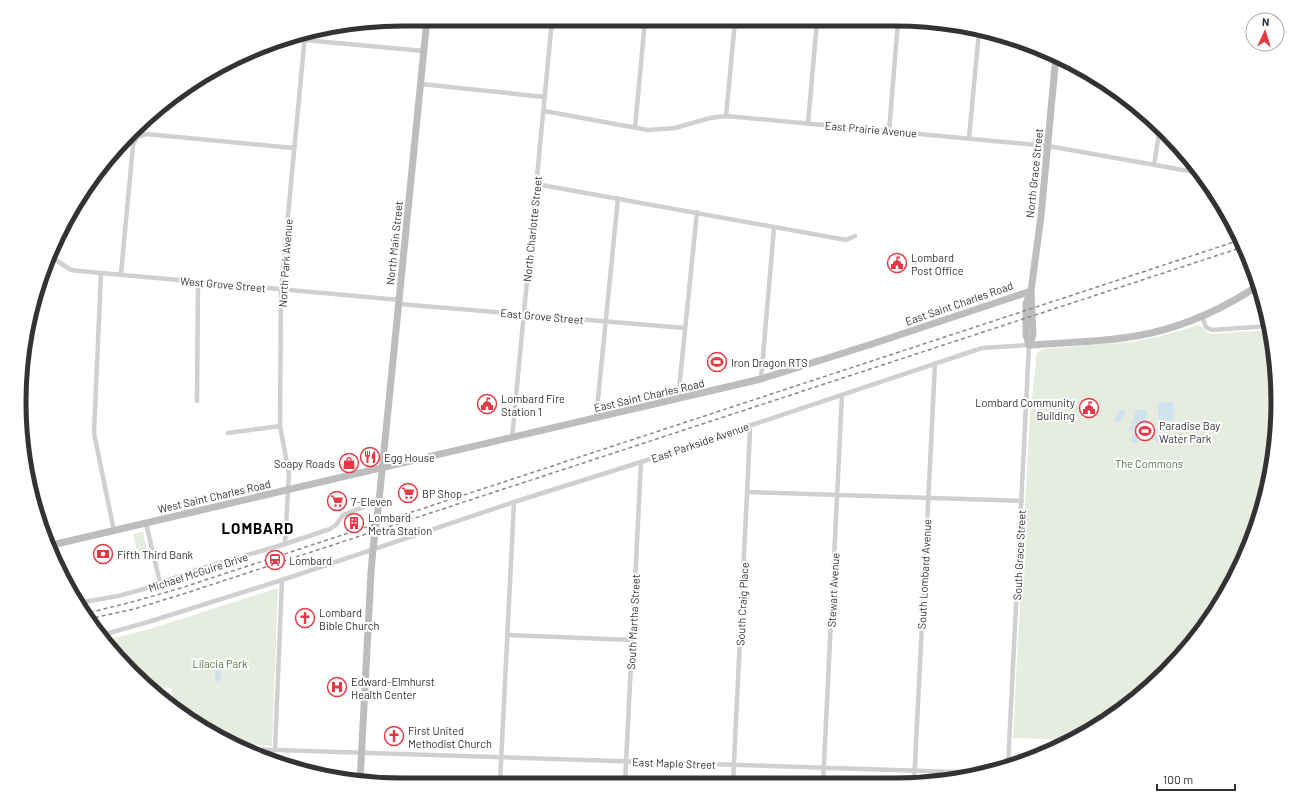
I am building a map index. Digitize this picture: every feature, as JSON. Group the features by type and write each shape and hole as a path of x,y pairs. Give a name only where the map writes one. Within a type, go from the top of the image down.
{"main road":[{"name":"North Main Street","path":"360,776 373,549 426,26"},
{"name":"North Grace Street","path":"1029,345 1026,336 1026,304 1031,291 1041,216 1055,62"},
{"path":"1029,345 1130,337 1162,330 1202,317 1232,302 1253,289"},
{"name":"East Saint Charles Road","path":"382,469 761,379 1031,291"},
{"name":"West Saint Charles Road","path":"54,544 382,469"}],"street":[{"name":"North Charlotte Street","path":"512,438 551,26"},
{"path":"635,128 644,26"},
{"path":"726,116 735,26"},
{"path":"808,124 817,26"},
{"path":"888,131 898,26"},
{"path":"969,138 979,36"},
{"path":"310,38 424,50"},
{"name":"North Park Avenue","path":"285,544 289,474 280,426 281,289 304,39"},
{"path":"421,84 545,97"},
{"name":"East Prairie Avenue","path":"544,111 648,130 666,130 710,118 726,116 969,138 1048,146 1192,172"},
{"path":"121,274 133,145 137,137 146,134 294,148"},
{"path":"1154,166 1159,134"},
{"path":"536,184 846,240 855,236"},
{"path":"596,419 618,198"},
{"path":"678,399 697,212"},
{"path":"761,379 774,228"},
{"name":"West Grove Street","path":"55,259 71,270 281,289 399,302"},
{"path":"101,273 94,433 114,531"},
{"path":"197,401 198,282"},
{"name":"East Grove Street","path":"399,302 685,328"},
{"path":"1202,317 1206,327 1212,330 1263,326"},
{"name":"East Parkside Avenue","path":"106,634 282,580 982,348 1029,345"},
{"name":"South Grace Street","path":"1008,760 1029,345"},
{"name":"South Lombard Avenue","path":"915,777 935,364"},
{"name":"Stewart Avenue","path":"823,778 842,395"},
{"name":"South Craig Place","path":"733,778 750,431 748,425"},
{"path":"228,433 280,426"},
{"name":"South Martha Street","path":"625,778 641,462"},
{"path":"747,492 1022,501"},
{"name":"Michael McGuire Drive","path":"83,602 118,596 144,589 196,570 330,529 336,525 343,515 348,512 379,501"},
{"path":"500,778 514,502"},
{"path":"146,523 160,583"},
{"path":"275,750 282,580"},
{"path":"508,634 632,640"},
{"name":"East Maple Street","path":"259,750 501,756 960,772"}],"green space":[{"name":"The Commons","path":"1199,325 1210,334 1264,330 1270,377 1270,427 1264,475 1251,523 1232,568 1208,611 1178,650 1143,685 1104,715 1060,740 1013,738 1029,428 1037,353 1042,349 1132,342 1161,336"},
{"path":"143,532 148,554 138,557 133,534"},
{"name":"Lilacia Park","path":"278,588 272,746 250,745 214,728 193,715 172,699 172,688 157,687 154,685 136,668 110,639 153,628"}],"water":[{"path":"1173,402 1174,420 1159,421 1158,403"},
{"path":"1119,410 1125,410 1124,416 1116,423 1114,418 1119,414"},
{"path":"1135,410 1147,410 1145,425 1149,427 1144,433 1140,433 1137,443 1131,442 1133,432 1128,429 1132,425 1131,421 1134,420"},
{"path":"1159,431 1168,439 1161,446 1153,439"},
{"path":"220,670 221,680 218,682 215,679 215,672"}],"railway":[{"path":"90,612 181,588 1235,242"},
{"path":"94,618 134,609 183,594 1238,249"}],"place":[{"name":"Lombard Post Office","path":"897,263"},
{"name":"Iron Dragon RTS","path":"717,362"},
{"name":"Lombard Fire Station 1","path":"487,404"},
{"name":"Lombard Community Building","path":"1089,408"},
{"name":"Paradise Bay Water Park","path":"1145,431"},
{"name":"Egg House","path":"370,457"},
{"name":"Soapy Roads","path":"349,463"},
{"name":"BP Shop","path":"408,493"},
{"name":"7-Eleven","path":"337,501"},
{"name":"Lombard Metra Station","path":"354,523"},
{"name":"Fifth Third Bank","path":"103,554"},
{"name":"Lombard","path":"275,560"},
{"name":"Lombard Bible Church","path":"305,618"},
{"name":"Edward-Elmhurst Health Center","path":"337,687"},
{"name":"First United Methodist Church","path":"394,736"}],"district":[{"name":"LOMBARD","path":"258,528"}]}
